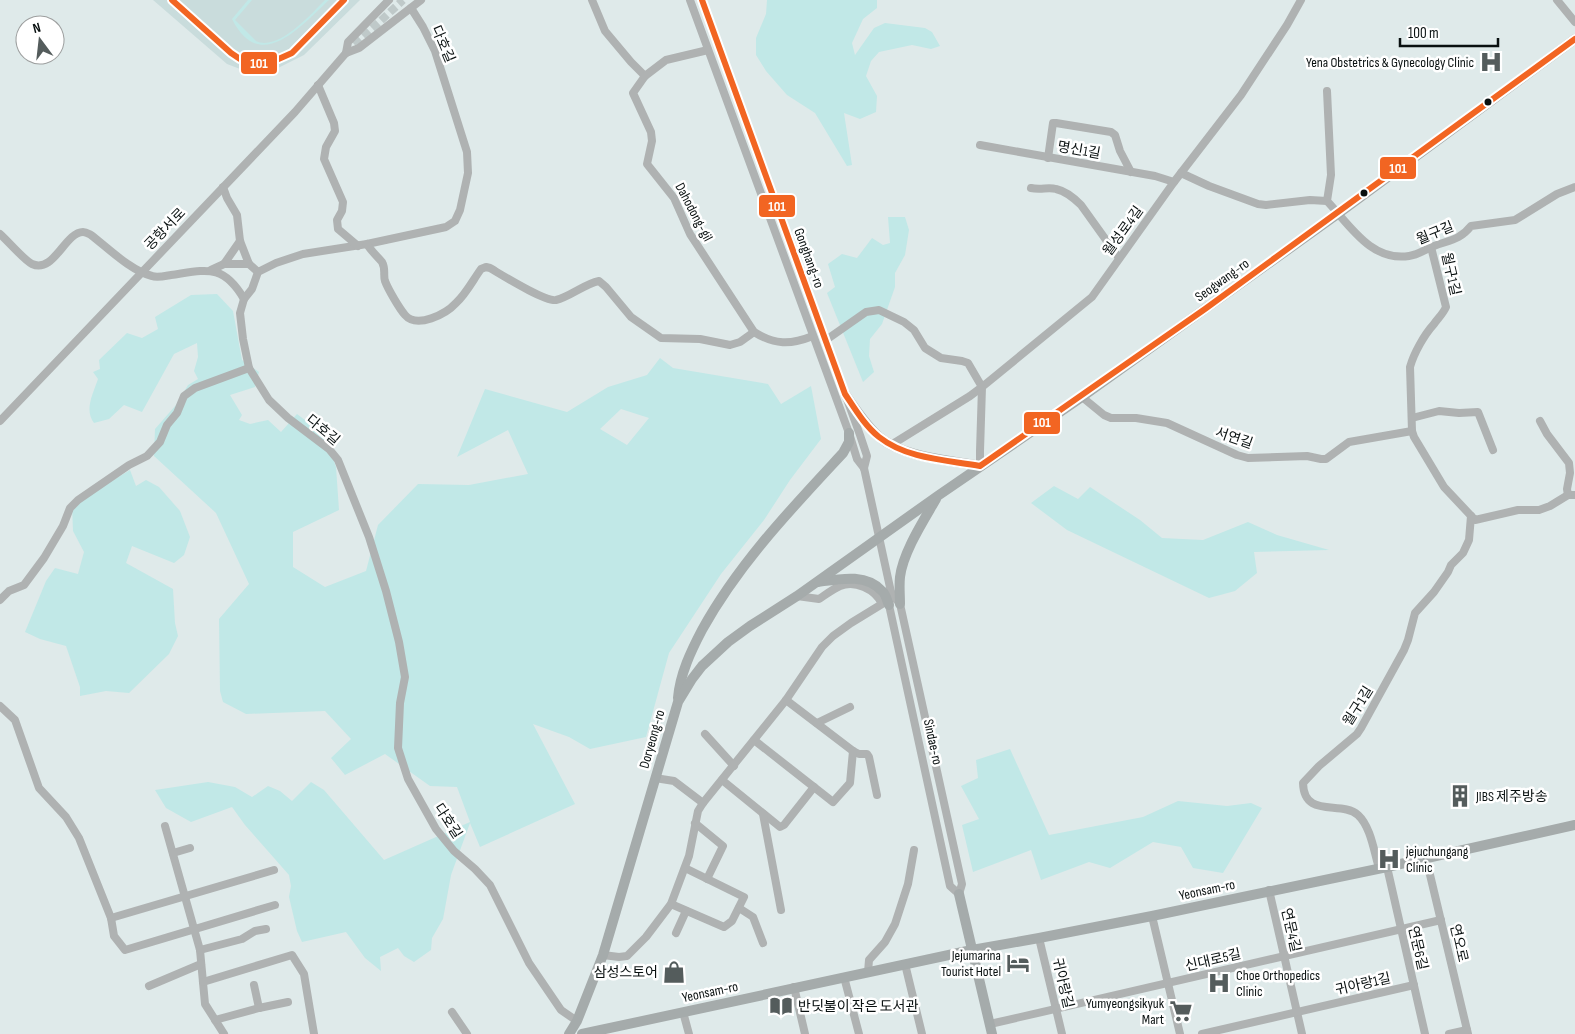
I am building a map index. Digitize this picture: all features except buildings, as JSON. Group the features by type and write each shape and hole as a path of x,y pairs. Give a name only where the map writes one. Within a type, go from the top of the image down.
{"main road":[{"name":"Seogwang-ro","path":"880,536 1082,397 1339,213 1575,39"},
{"path":"845,394 863,420 879,437 891,445 913,455 980,466"},
{"path":"678,702 683,673 694,644 730,583 780,522 844,453 849,442 849,433"},
{"path":"894,605 900,575 908,552 919,528 939,495"},
{"name":"Doryeong-ro","path":"569,1034 577,1021 603,955 678,702 692,679 714,654 750,626 797,596 880,536"},
{"path":"814,583 848,577 863,580 884,592 894,605"},
{"name":"Yeonsam-ro","path":"582,1034 972,950 1152,916 1269,890 1383,868 1575,825"},
{"name":"Sindae-ro","path":"959,894 991,1029"}],"street":[{"path":"346,53 348,42 389,0"},
{"path":"346,53 358,48 420,0"},
{"path":"592,0 605,31 645,76 666,60 708,50"},
{"name":"Gonghang-ro","path":"690,0 857,459 864,468 880,536"},
{"name":"Gonghang-ro","path":"702,0 867,456 864,468"},
{"name":"월성로4길","path":"891,445 970,396 1092,297 1174,182 1241,95 1287,25 1301,0"},
{"path":"1558,0 1575,22"},
{"name":"다호길","path":"411,8 435,51 466,152 468,173 460,210 455,221 446,227 358,246 303,254 276,263 258,272 252,289 244,299 240,313 243,339 249,368 269,400 288,418 329,449 338,460 369,536 399,642 405,677 400,703 398,748 408,779 436,829 454,852 475,869 490,885 529,963 561,1010 577,1021"},
{"name":"공항서로","path":"0,421 223,187 346,53"},
{"name":"Dahodong-gil","path":"645,76 633,93 651,132 652,141 647,164 674,198 690,234 754,332"},
{"path":"318,85 334,123 335,132 326,148 324,159 343,202 338,220 338,229 358,246"},
{"path":"1181,173 1209,186 1258,204 1266,205 1310,200 1326,201 1331,175 1327,91"},
{"path":"1048,158 1053,124 1111,132 1115,135 1120,151 1131,172"},
{"name":"명신1길","path":"980,145 1155,176 1174,182"},
{"path":"223,187 237,215 240,241 250,264 258,272"},
{"name":"월구길","path":"1326,201 1366,244 1390,256 1409,256 1454,240 1464,235 1471,226 1515,220 1557,194 1575,187"},
{"path":"1032,188 1040,190 1056,188 1074,199 1081,205 1119,258"},
{"path":"0,234 32,264 42,265 51,260 75,235 83,232 91,235 140,272 154,277 198,270 211,270 224,264 250,264"},
{"path":"224,264 240,241"},
{"path":"367,244 381,262 385,281 406,316 413,320 421,321 448,310 457,303 481,269 486,267 545,298 556,300 599,281 631,317 661,338 700,339 730,344 740,342 754,332 763,338 780,343 797,342 813,336"},
{"name":"월구1길","path":"1383,868 1369,834 1358,815 1353,812 1314,805 1306,796 1303,784 1319,766 1361,728 1404,650 1415,614 1434,592 1451,565 1463,553 1469,540 1471,516 1444,487 1412,431 1410,367 1412,359 1433,324 1446,307 1431,247"},
{"path":"211,270 224,276 236,286 244,299"},
{"path":"826,340 866,312 879,310 904,322 914,330 925,348 942,358 962,361 968,364 982,387 980,466"},
{"path":"0,600 9,591 24,585 53,542 70,508 78,500 147,456 160,442 167,425 177,413 184,396 195,388 249,368"},
{"name":"서연길","path":"1082,397 1104,415 1111,418 1136,418 1167,423 1237,455 1248,458 1307,456 1326,459 1349,442 1412,431"},
{"path":"1412,418 1447,410 1459,413 1478,412 1492,450"},
{"path":"1471,516 1475,520 1518,510 1539,510 1571,495 1567,489 1570,473 1569,463 1546,434 1540,420"},
{"name":"Sindae-ro","path":"880,536 894,605 962,884 959,894 950,886 894,605"},
{"path":"603,955 628,956 646,937 671,904 691,849 698,811 703,803 786,700 822,648 845,627 882,604 879,597 873,592 852,584 840,586 819,599 797,596"},
{"path":"786,700 852,751 866,754 869,757 877,795"},
{"path":"0,706 15,720 39,788 66,817 79,838 111,918 114,936 125,950 275,905"},
{"path":"817,723 850,707"},
{"path":"705,734 734,766"},
{"path":"754,740 833,802 850,783 852,751"},
{"path":"655,778 674,781 703,803"},
{"path":"722,780 780,827 784,825 814,787"},
{"path":"763,814 781,910"},
{"path":"695,823 723,846 706,879"},
{"path":"165,826 200,950 205,1004 224,1034"},
{"path":"172,852 190,848"},
{"path":"868,972 869,960 885,942 895,924 908,884 914,850"},
{"name":"연오로","path":"1426,858 1467,1032"},
{"path":"671,904 724,928 732,921 744,897 684,868"},
{"name":"연문6길","path":"1383,868 1401,930 1425,1034"},
{"path":"111,918 274,870"},
{"name":"연문4길","path":"1269,890 1302,1034"},
{"path":"739,908 753,916 763,943"},
{"path":"676,933 686,911"},
{"path":"1152,916 1180,1034"},
{"name":"신대로5길","path":"991,1029 1056,1009 1441,920"},
{"path":"200,950 242,939 255,931 266,929"},
{"name":"귀아랑길","path":"1039,938 1062,1034"},
{"path":"203,982 292,955 304,974 314,1034"},
{"path":"149,986 201,964"},
{"path":"905,964 922,1034"},
{"path":"844,977 859,1034"},
{"path":"254,985 259,1008"},
{"name":"귀아랑1길","path":"1202,1034 1414,985"},
{"path":"794,987 805,1034"},
{"path":"215,1020 288,1002"},
{"path":"452,1012 464,1034"},
{"path":"683,1012 689,1034"},
{"path":"1449,1034 1467,1032"}],"shaded area":[{"path":"153,0 360,0 304,55 278,68 248,72 227,64"},
{"path":"248,0 252,0 235,20 256,41 265,43 284,37 303,22 325,0 329,0 293,32 280,40 268,44 255,43 243,35 232,19"},
{"path":"767,0 877,0 877,8 863,19 852,43 855,55 874,28 885,23 925,28 932,32 940,46 931,49 912,45 879,52 871,61 866,76 877,96 876,112 860,119 844,113 852,165 847,166 815,113 787,95 766,71 756,55 756,38 766,14"},
{"path":"888,217 905,217 909,230 905,255 895,273 895,287 882,324 870,339 869,356 874,372 863,382 827,293 835,287 828,264 842,254 857,258 872,238 883,245 890,243"},
{"path":"217,294 233,311 242,360 259,372 255,387 230,395 242,415 239,420 250,424 268,420 281,432 297,414 326,436 336,467 339,510 293,532 293,567 325,587 366,571 378,525 418,484 469,485 528,474 508,430 457,457 485,389 567,412 608,387 647,375 660,358 673,368 768,384 781,404 811,386 821,439 790,480 764,520 721,574 669,653 646,737 590,749 569,737 533,724 575,804 480,847 470,823 451,875 443,919 432,938 431,950 414,962 404,956 398,948 380,957 381,971 365,958 346,932 302,942 297,931 289,897 291,886 289,875 245,825 232,807 191,822 166,808 155,790 208,782 235,787 252,797 268,786 280,791 292,801 311,782 324,790 384,860 470,822 457,787 430,786 385,754 345,775 331,758 351,739 325,711 246,714 223,702 220,691 219,619 249,584 216,513 154,456 155,429 176,405 188,385 198,379 194,371 198,357 197,343 174,354 142,412 124,405 109,419 94,423 90,413 90,402 98,379 93,372 100,369 99,360 127,333 142,338 158,329 155,317 191,295","holes":["621,409 649,418 627,445 600,429"]},
{"path":"130,470 136,486 146,480 159,487 180,511 190,537 184,555 174,563 132,546 126,563 173,589 175,623 178,636 169,654 129,693 106,691 80,696 80,687 66,646 40,639 25,632 46,581 55,568 78,574 84,552 73,531 72,505"},
{"path":"1054,486 1078,499 1090,487 1140,520 1162,538 1203,540 1248,522 1277,535 1329,550 1254,552 1257,573 1235,591 1209,598 1067,530 1031,503"},
{"path":"1010,749 1049,835 1143,817 1178,801 1227,806 1251,803 1262,808 1223,873 1193,868 1181,847 1153,842 1110,868 1089,862 1041,880 1031,850 973,872 962,825 979,819 961,786 978,778 976,760"}],"tunnel":[{"path":"346,53 403,0"}],"transit line":[{"name":"101","path":"172,0 231,53 240,59 257,63 274,61 292,53 344,0"},
{"name":"101","path":"702,0 845,394 869,428 890,444 927,458 980,466 1205,309 1575,39"}],"place":[{"name":"Yena Obstetrics & Gynecology Clinic","path":"1491,62"},
{"name":"JIBS 제주방송","path":"1460,796"},
{"name":"jejuchungang Clinic","path":"1389,859"},
{"name":"Jejumarina Tourist Hotel","path":"1018,963"},
{"name":"삼성스토어","path":"674,972"},
{"name":"Choe Orthopedics Clinic","path":"1219,983"},
{"name":"반딧불이 작은 도서관","path":"781,1006"},
{"name":"Yumyeongsikyuk Mart","path":"1181,1011"}]}
